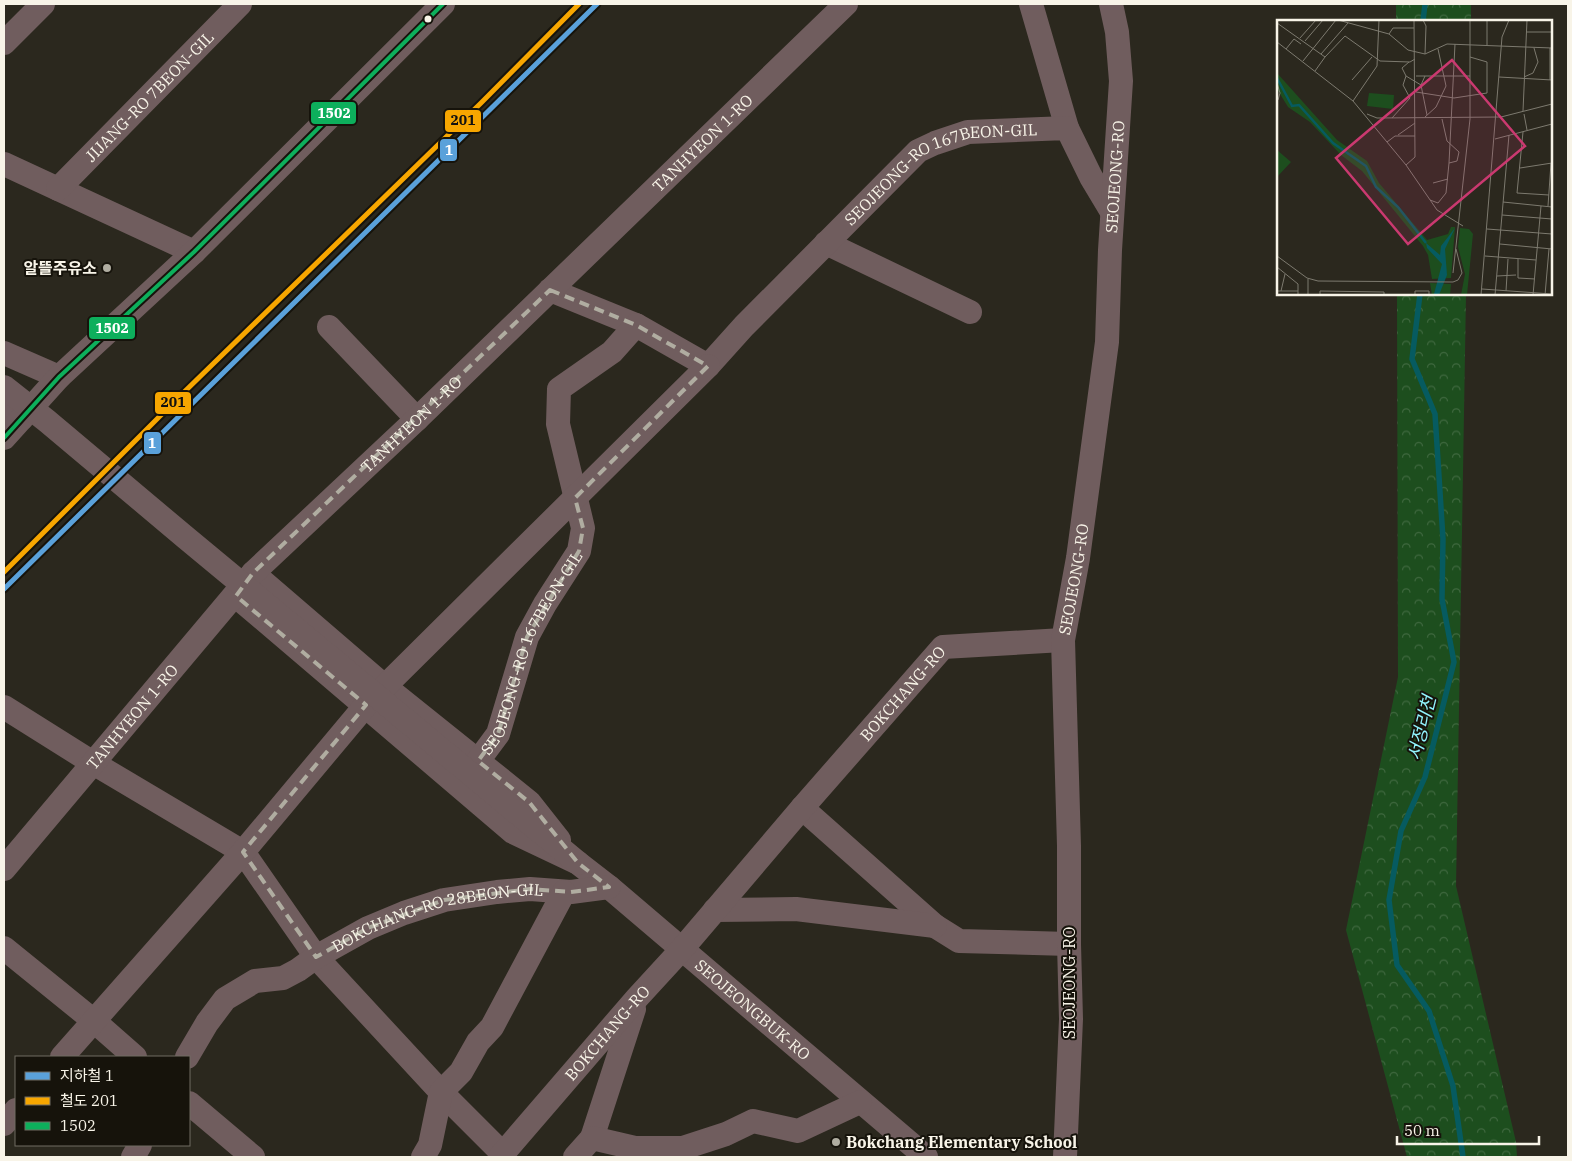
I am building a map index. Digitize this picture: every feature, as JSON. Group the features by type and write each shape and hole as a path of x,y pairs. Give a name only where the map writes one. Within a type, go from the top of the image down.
{"street":[{"path":"4,43 43,4"},
{"name":"JIJANG-RO 7BEON-GIL","path":"58,189 240,4"},
{"path":"4,438 58,377 194,252 443,4"},
{"name":"TANHYEON 1-RO","path":"4,869 254,573 417,419 846,4"},
{"name":"SEOJEONG-RO 167BEON-GIL","path":"1030,4 1067,128 1091,178 1112,212"},
{"name":"SEOJEONG-RO","path":"1064,1157 1071,1019 1069,846 1063,640 1078,558 1107,342 1112,212 1121,81 1117,32 1112,4"},
{"name":"SEOJEONG-RO 167BEON-GIL","path":"366,705 708,366 744,326 918,151 968,132 1067,128"},
{"path":"4,164 194,252"},
{"name":"SEOJEONG-RO 167BEON-GIL","path":"826,243 970,312"},
{"path":"550,290 636,325 708,366"},
{"name":"SEOJEONG-RO 167BEON-GIL","path":"478,761 498,734 527,637 545,604 579,551 583,528 558,424 559,389 612,352 636,325"},
{"path":"329,327 417,419"},
{"path":"4,353 58,377"},
{"path":"4,387 578,863"},
{"path":"4,403 22,418"},
{"path":"254,573 385,686 529,802 578,863"},
{"path":"236,596 513,832 578,863"},
{"name":"BOKCHANG-RO","path":"502,1156 943,646 1063,640"},
{"path":"63,1056 243,852 366,705"},
{"name":"BOKCHANG-RO 28BEON-GIL","path":"4,708 243,852 316,957 502,1156"},
{"path":"802,808 936,926 959,941 1069,944"},
{"name":"SEOJEONGBUK-RO","path":"578,863 609,886 926,1157"},
{"name":"BOKCHANG-RO 28BEON-GIL","path":"188,1056 207,1023 225,999 254,981 283,978 368,928 404,913 444,900 497,892 530,890 564,892 609,886"},
{"name":"BOKCHANG-RO 28BEON-GIL","path":"441,1092 461,1072 478,1042 492,1027 564,892"},
{"path":"715,910 796,909 936,926"},
{"path":"4,948 134,1056"},
{"path":"575,1157 592,1138 637,998"},
{"path":"423,1157 430,1145 441,1092"},
{"path":"592,1138 635,1148 683,1148 726,1134 753,1121 798,1131 860,1102"},
{"path":"190,1104 253,1157"},
{"path":"4,1124 15,1111"},
{"path":"133,1157 140,1146"},
{"path":"142,1146 149,1157"}],"highlighted area":[{"path":"550,290 636,325 708,366 575,498 583,528 579,551 527,637 498,734 478,761 529,802 578,863 609,887 571,892 530,889 444,900 368,928 316,957 243,852 366,705 236,596 253,573"}],"green space":[{"path":"1396,4 1471,4 1471,20 1396,20"},
{"path":"1397,295 1466,295 1456,886 1516,1142 1517,1157 1407,1157 1346,930 1398,677"}],"waterway":[{"name":"서정리천","path":"1423,20 1425,4"},
{"name":"서정리천","path":"1420,295 1412,359 1435,414 1443,539 1442,599 1454,662 1425,777 1401,831 1389,900 1397,965 1429,1011 1453,1086 1463,1157"}],"metro line":[{"name":"1","path":"4,589 597,4"}],"rail line":[{"name":"201","path":"4,572 177,399 481,103 579,4"}],"transit line":[{"name":"1502","path":"4,438 59,377 194,252 443,4"}],"place":[{"name":"알뜰주유소","path":"107,268"},
{"name":"Bokchang Elementary School","path":"836,1142"}]}
